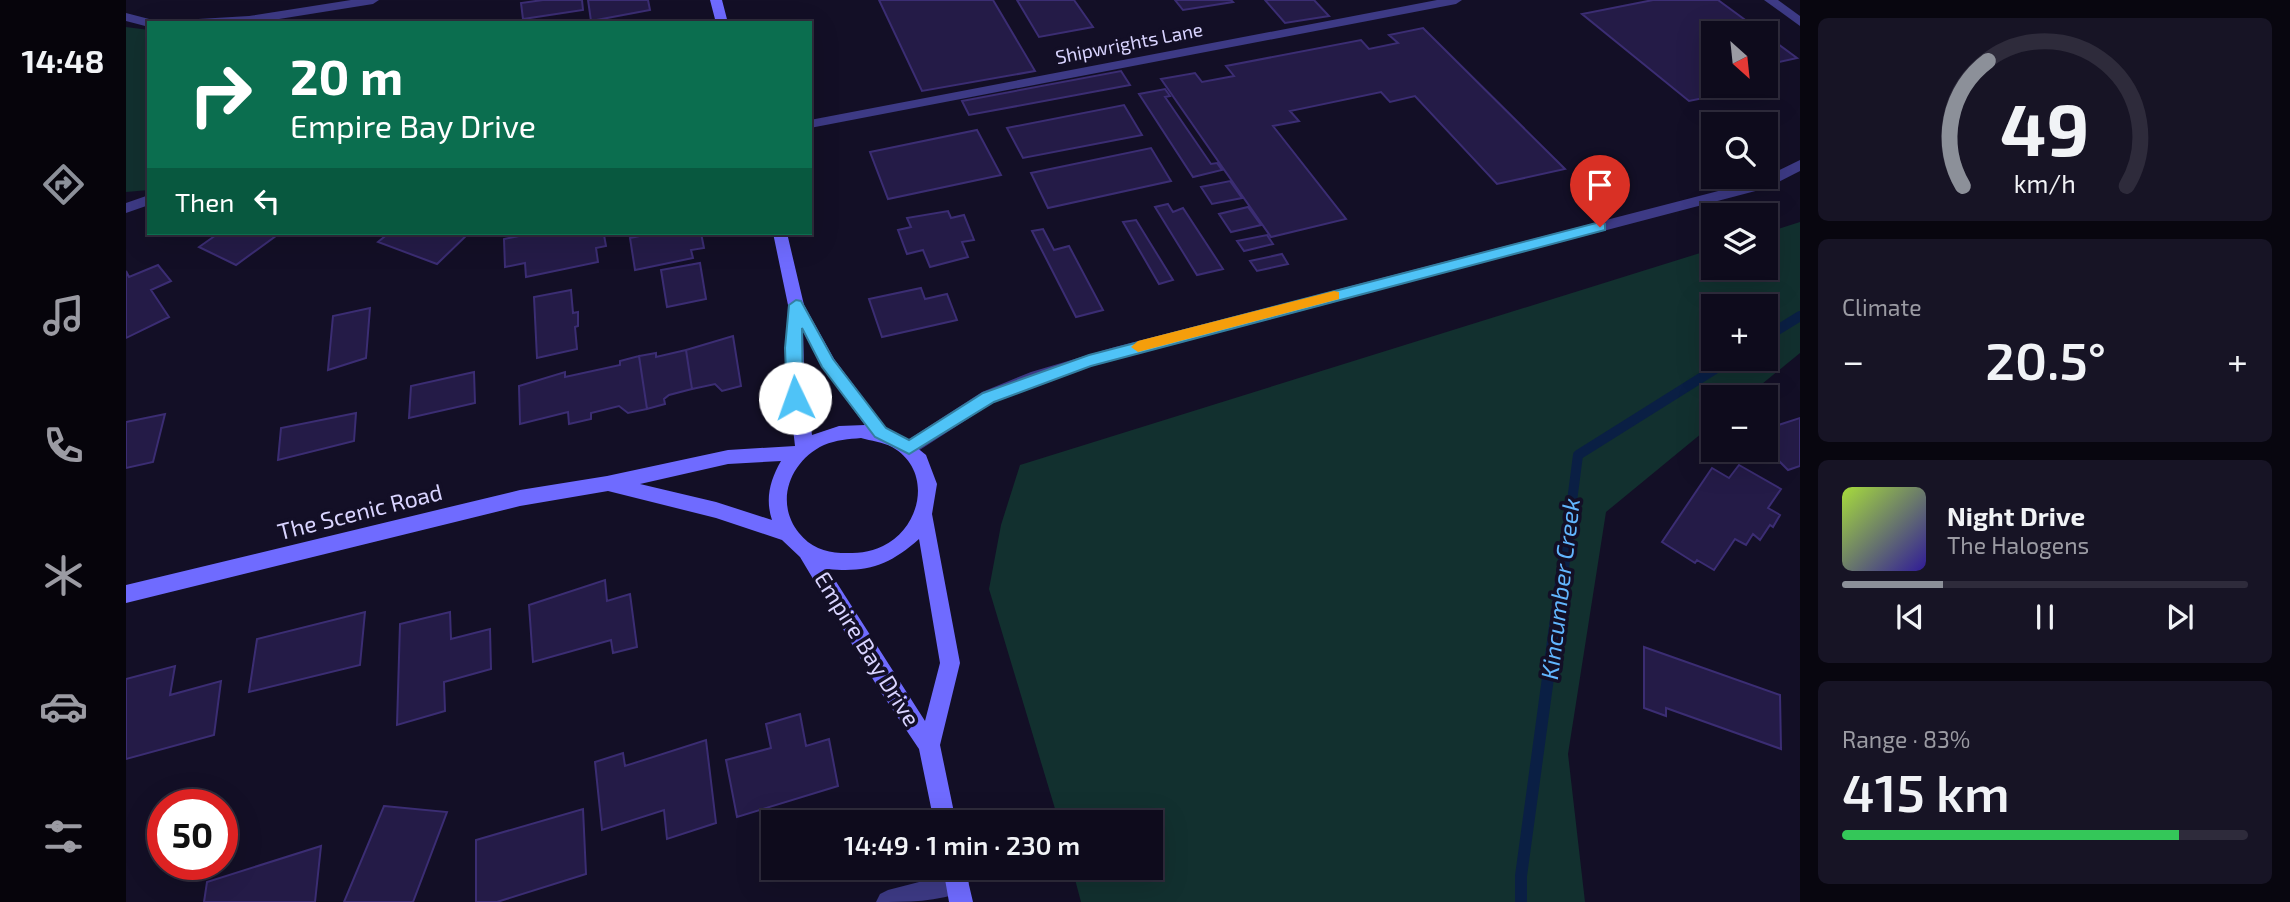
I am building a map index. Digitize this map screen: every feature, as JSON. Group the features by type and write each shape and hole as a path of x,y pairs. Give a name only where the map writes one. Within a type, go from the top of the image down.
{"main road":[{"path":"716,0 721,21"},
{"path":"780,235 796,305 828,363 881,433 909,448 922,462 929,479 930,498 925,517 904,542 874,559 851,563 828,561 807,552 784,532 776,512 776,491 784,470 802,450 842,432 881,433"},
{"path":"796,305 793,348 795,398 802,450"},
{"name":"The Scenic Road","path":"126,594 520,498 607,484 730,457 802,450"},
{"name":"The Scenic Road","path":"607,484 716,510 784,532"},
{"name":"Empire Bay Drive","path":"925,517 950,663 929,745"},
{"name":"Empire Bay Drive","path":"807,552 887,684 929,745 943,810"}],"street":[{"path":"232,21 299,17 373,0"},
{"name":"Shipwrights Lane","path":"812,124 1456,0"},
{"path":"1770,0 1800,22"},
{"path":"126,18 147,23"},
{"path":"909,448 988,397 1102,357 1762,185 1800,165"},
{"path":"126,208 147,201"},
{"path":"888,902 958,884"}],"green space":[{"path":"126,27 147,30 147,190 126,192"},
{"path":"1800,222 1800,353 1778,371 1778,294 1701,294 1701,371 1778,371 1761,385 1701,385 1701,434 1606,512 1568,754 1585,902 1081,902 1075,880 1163,880 1163,810 1055,810 989,589 1001,525 1020,465 1701,253 1701,280 1778,280 1778,229"}],"building":[{"path":"582,0 583,10 523,19 521,3"},
{"path":"588,0 648,0 650,10 591,21"},
{"path":"879,0 993,0 1035,71 922,91"},
{"path":"1017,0 1074,0 1093,27 1039,37"},
{"path":"1175,0 1231,0 1233,2 1183,10"},
{"path":"1265,0 1314,0 1329,16 1285,23"},
{"path":"1653,0 1718,0 1747,21 1701,21 1701,98 1704,98 1689,101 1582,14"},
{"path":"1423,28 1565,169 1497,184 1415,96 1390,102 1381,92 1290,111 1299,121 1273,126 1346,219 1271,237 1161,79 1195,73 1202,82 1234,76 1226,66 1361,40 1369,49 1398,43 1389,35"},
{"path":"1778,44 1797,58 1778,62"},
{"path":"1121,71 1130,85 969,115 962,101"},
{"path":"1165,89 1170,96 1165,97 1211,164 1217,163 1222,170 1193,177 1139,94"},
{"path":"1124,105 1142,135 1023,158 1007,128"},
{"path":"977,130 1001,175 888,199 870,152"},
{"path":"1151,148 1171,181 1048,208 1031,173"},
{"path":"1230,181 1242,198 1212,204 1201,187"},
{"path":"1168,204 1173,212 1183,208 1223,269 1197,275 1155,207"},
{"path":"1248,207 1261,225 1231,232 1219,214"},
{"path":"948,211 951,218 964,215 974,240 962,242 968,257 930,267 923,250 907,254 898,230 911,227 907,218"},
{"path":"1136,220 1173,280 1159,284 1123,222"},
{"path":"1043,229 1054,250 1069,246 1103,310 1076,317 1032,231"},
{"path":"216,235 277,235 236,265 199,247"},
{"path":"387,235 467,235 437,264 378,242"},
{"path":"524,235 604,235 606,246 596,248 598,262 526,277 525,263 505,267 504,239"},
{"path":"644,235 701,235 704,248 691,250 693,258 635,270 630,238"},
{"path":"1267,235 1273,244 1244,251 1237,241"},
{"path":"1282,254 1288,264 1257,271 1250,261"},
{"path":"700,263 706,299 667,307 661,270"},
{"path":"158,265 171,281 151,290 169,317 126,338 126,271 129,277"},
{"path":"921,288 925,299 947,294 957,320 882,337 869,299"},
{"path":"571,290 573,313 578,312 578,326 575,327 577,349 537,358 534,297"},
{"path":"370,308 366,358 328,370 333,316"},
{"path":"733,336 741,386 722,391 715,384 692,389 686,350"},
{"path":"686,350 692,389 669,395 664,399 665,404 647,409 639,356 656,353 656,357"},
{"path":"639,356 647,409 628,413 619,406 591,413 591,419 569,424 568,412 520,424 519,386 565,372 565,377 620,365 620,361"},
{"path":"474,372 475,403 409,418 411,386"},
{"path":"356,413 354,441 278,460 281,428"},
{"path":"165,414 153,462 126,468 126,422"},
{"path":"1800,418 1800,466 1788,470 1778,460 1778,425"},
{"path":"1739,465 1781,489 1768,508 1780,515 1760,540 1753,534 1746,545 1735,539 1714,570 1697,560 1695,563 1662,542 1712,468 1729,478"},
{"path":"605,580 607,601 630,594 637,647 613,653 611,640 533,662 529,605"},
{"path":"365,612 360,665 249,692 257,639"},
{"path":"450,612 451,639 490,629 491,669 444,682 445,711 397,725 400,624"},
{"path":"1644,647 1780,695 1781,749 1666,708 1666,716 1644,708"},
{"path":"175,666 170,695 221,681 214,735 126,759 126,679"},
{"path":"800,714 806,746 829,739 838,786 737,817 726,760 771,748 766,724"},
{"path":"706,740 716,823 667,839 664,810 602,830 595,762 623,753 625,766"},
{"path":"384,806 447,812 413,902 344,902"},
{"path":"583,809 586,874 497,902 476,902 476,840"},
{"path":"321,846 315,902 204,902 207,882 238,880 238,872"}],"waterway":[{"name":"Kincumber Creek","path":"1778,330 1800,316"},
{"name":"Kincumber Creek","path":"1568,532 1578,455 1712,371"},
{"name":"Kincumber Creek","path":"1521,902 1521,876 1568,531"}],"slow traffic":[{"path":"1138,347 1334,296"}],"route":[{"path":"795,398 793,348 796,305 828,363 881,433 909,448 988,397 1037,377 1115,353 1600,227"}]}
